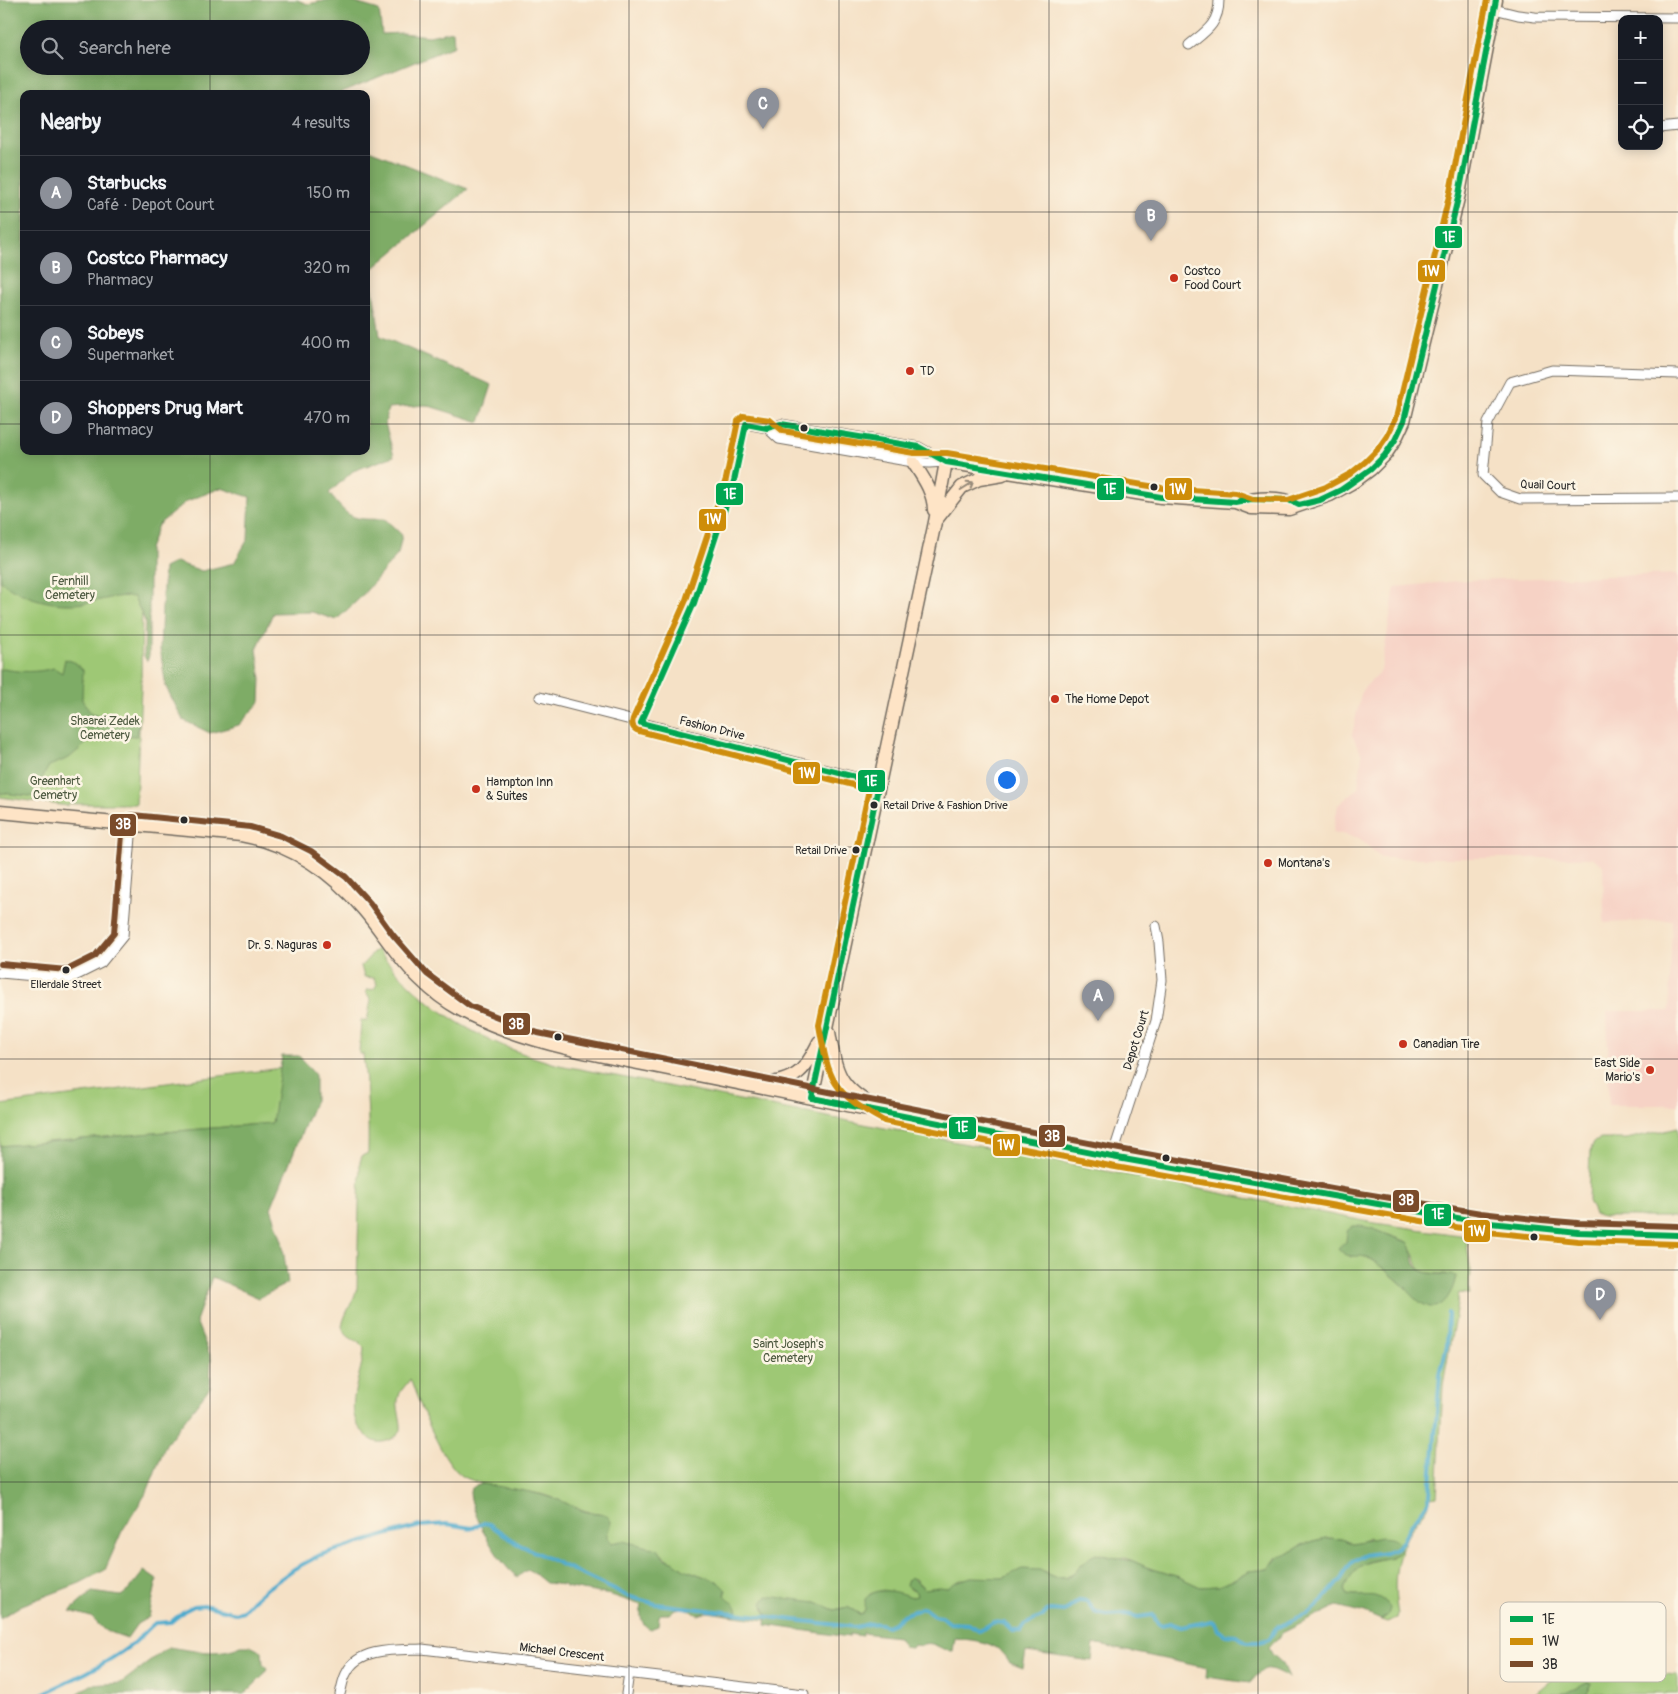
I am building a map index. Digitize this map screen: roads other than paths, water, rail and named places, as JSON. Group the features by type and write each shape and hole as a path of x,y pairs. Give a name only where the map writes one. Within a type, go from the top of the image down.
{"street":[{"path":"1189,45 1213,23 1218,13 1219,0"},
{"path":"767,428 779,439 913,462 929,464 946,462 1161,497 1235,502 1251,499 1290,500 1299,505 1320,500 1355,481 1371,469 1385,455 1404,421 1459,194 1495,5 1535,17 1678,18"},
{"path":"1663,128 1678,126"},
{"name":"Quail Court","path":"1678,374 1552,370 1510,382 1488,423 1483,475 1500,492 1520,499 1678,498"},
{"path":"746,424 767,428 781,424 919,447 946,462"},
{"path":"913,462 926,482 934,504 935,522"},
{"path":"812,1098 935,522 946,462"},
{"path":"935,522 962,487 979,479 1015,474"},
{"name":"Fashion Drive","path":"540,697 879,783"},
{"path":"0,812 248,836 278,844 307,859 340,884 364,909 386,940 421,980 466,1014 536,1041 751,1086 1112,1157 1480,1222 1578,1232 1678,1235"},
{"path":"0,973 69,979 101,963 123,936 132,824"},
{"name":"Depot Court","path":"1112,1157 1156,1021 1162,980 1156,926"},
{"path":"751,1086 787,1080 800,1072 812,1056 828,1024"},
{"path":"828,1024 833,1054 841,1078 849,1090 861,1099 888,1113"},
{"name":"Michael Crescent","path":"340,1694 346,1672 355,1662 369,1654 397,1650 434,1650 804,1694"},
{"path":"626,1694 629,1673"}],"waterway":[{"path":"42,1694 109,1660 134,1643 155,1623 171,1622 184,1611 194,1606 204,1605 236,1613 243,1611 265,1590 294,1569 320,1555 420,1526 447,1524 472,1528 484,1523 489,1524 518,1544 627,1596 656,1604 855,1627 867,1624 887,1626 903,1615 922,1608 934,1616 942,1617 950,1623 968,1624 979,1631 994,1622 1004,1623 1012,1631 1021,1631 1026,1624 1042,1617 1047,1611 1064,1611 1080,1600 1087,1601 1096,1613 1107,1615 1126,1614 1138,1617 1153,1615 1158,1624 1163,1626 1169,1623 1181,1627 1212,1621 1218,1630 1226,1635 1236,1636 1247,1642 1259,1642 1269,1639 1276,1628 1309,1613 1325,1598 1352,1562 1363,1555 1386,1552 1396,1548 1403,1541 1410,1526 1428,1503 1440,1374 1447,1346 1448,1313"}],"place":[{"name":"Sobeys","path":"763,129"},
{"name":"Costco Pharmacy","path":"1151,241"},
{"name":"Costco Food Court","path":"1174,278"},
{"name":"TD","path":"910,371"},
{"name":"The Home Depot","path":"1055,699"},
{"name":"Hampton Inn & Suites","path":"476,789"},
{"name":"Retail Drive & Fashion Drive","path":"874,805"},
{"name":"Retail Drive","path":"856,850"},
{"name":"Montana's","path":"1268,863"},
{"name":"Dr. S. Naguras","path":"327,945"},
{"name":"Ellerdale Street","path":"66,970"},
{"name":"Starbucks","path":"1098,1021"},
{"name":"Canadian Tire","path":"1403,1044"},
{"name":"East Side Mario's","path":"1650,1070"},
{"name":"Shoppers Drug Mart","path":"1600,1320"}],"park label":[{"name":"Fernhill Cemetery","path":"70,588"},
{"name":"Shaarei Zedek Cemetery","path":"105,728"},
{"name":"Greenhart Cemetry","path":"55,788"},
{"name":"Saint Joseph's Cemetery","path":"788,1351"}]}
